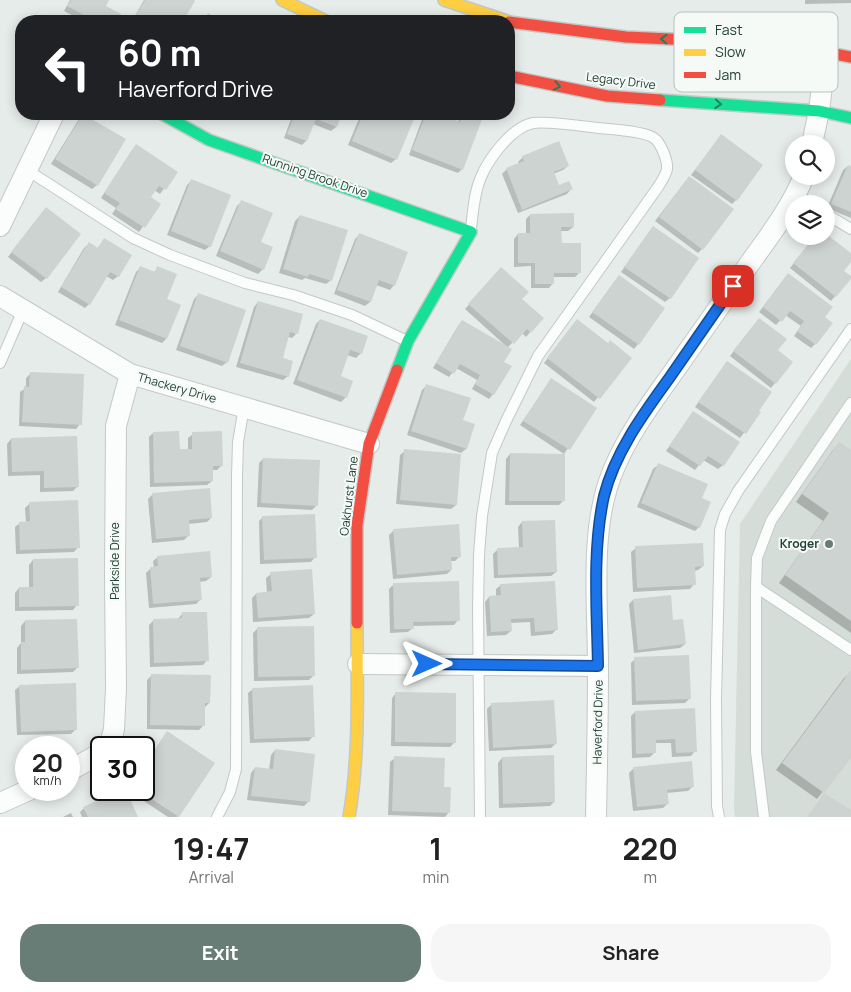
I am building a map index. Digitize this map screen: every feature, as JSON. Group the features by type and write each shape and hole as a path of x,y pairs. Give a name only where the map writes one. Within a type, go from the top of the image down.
{"street":[{"path":"282,0 313,15"},
{"path":"444,0 490,15"},
{"path":"515,22 626,38 674,40"},
{"path":"838,54 851,57"},
{"name":"Legacy Drive","path":"515,77 607,96 819,111 851,118"},
{"path":"814,135 821,92"},
{"path":"0,226 51,120"},
{"name":"Running Brook Drive","path":"173,120 209,140 356,190 471,232"},
{"name":"Haverford Drive","path":"596,817 598,542 604,495 624,447 642,416 804,192"},
{"name":"Oakhurst Lane","path":"349,817 356,773 358,664 357,525 369,444 408,341 471,232"},
{"name":"Thackery Drive","path":"0,296 130,374 369,444"},
{"name":"Parkside Drive","path":"112,736 116,688 116,426 130,374"},
{"path":"358,664 598,666"},
{"path":"0,801 15,795"}],"lane":[{"path":"471,232 474,204 481,176 508,138 521,128 533,124 566,124 634,132 654,138 664,154 667,169 658,187 538,356 492,453 482,516 479,555 480,817"},
{"path":"27,170 133,238 170,255 245,283 293,295 352,315 408,341"},
{"path":"835,219 851,229"},
{"path":"0,363 23,310"},
{"path":"719,817 717,806 716,700 720,530 725,514 738,491 851,329"},
{"path":"764,817 756,752 757,558 770,521 851,403"},
{"path":"217,817 230,792 236,769 237,451 244,407"},
{"path":"756,587 851,650"}],"shaded area":[{"path":"851,359 851,817 735,817 740,524"}],"building":[{"path":"71,0 109,0 106,6 121,14 84,15 67,6"},
{"path":"145,0 195,1 187,15 136,15"},
{"path":"79,120 93,120 126,139 98,186 55,159"},
{"path":"293,120 316,120 307,141 287,134"},
{"path":"319,120 340,120 337,127"},
{"path":"361,120 414,120 397,160 352,141"},
{"path":"424,120 455,120 460,122 461,120 482,120 463,170 412,150"},
{"path":"721,134 763,165 737,201 695,170"},
{"path":"559,141 569,166 554,172 559,185 569,181 573,189 522,210 506,168 524,161 522,156"},
{"path":"136,144 178,172 166,190 159,186 151,197 161,204 145,228 115,209 120,203 104,193"},
{"path":"848,165 851,166 851,212 835,206 835,195"},
{"path":"689,176 734,209 703,250 659,217"},
{"path":"191,179 231,195 211,247 171,231"},
{"path":"241,200 273,213 261,242 273,247 264,270 220,251"},
{"path":"46,207 81,234 47,279 11,252"},
{"path":"574,213 574,227 561,227 562,243 581,243 581,273 554,273 554,284 535,284 535,263 518,263 518,233 530,233 530,214"},
{"path":"300,215 348,230 332,281 309,274 308,277 283,269"},
{"path":"653,226 699,258 671,299 624,267"},
{"path":"359,233 408,252 395,286 379,280 371,302 337,290"},
{"path":"104,238 132,255 119,277 110,272 90,305 61,287 89,242 98,248"},
{"path":"835,241 851,253 851,262 844,271 851,276 851,279 836,297 793,263 808,245 835,245"},
{"path":"140,266 155,272 157,266 177,274 167,299 181,305 167,339 119,320"},
{"path":"501,267 529,292 522,299 544,318 531,333 527,329 514,344 468,304"},
{"path":"788,273 833,307 825,317 833,323 816,345 797,331 804,321 790,311 782,322 763,307"},
{"path":"619,275 665,308 639,345 592,312"},
{"path":"198,293 246,310 228,363 180,346"},
{"path":"258,301 303,314 298,334 290,332 283,358 293,361 289,377 240,363"},
{"path":"759,318 787,339 778,350 793,362 776,384 733,351"},
{"path":"320,319 368,336 362,354 350,350 341,376 353,381 347,398 297,380"},
{"path":"577,319 608,343 610,340 632,358 600,399 547,358"},
{"path":"462,320 512,349 504,362 512,366 494,395 475,384 480,375 460,364 454,374 436,363"},
{"path":"727,361 772,392 746,434 698,402"},
{"path":"30,372 84,374 82,425 22,422 24,386 29,387"},
{"path":"551,378 597,408 570,450 523,421"},
{"path":"426,384 471,398 463,420 475,424 467,449 411,431"},
{"path":"693,411 740,442 724,466 708,456 700,466 669,446"},
{"path":"179,431 180,449 192,449 192,432 222,431 223,466 213,466 213,481 154,483 153,432"},
{"path":"77,436 79,487 44,488 44,471 12,472 11,438"},
{"name":"Kroger","path":"839,442 851,450 851,621 785,575 829,513 802,494"},
{"path":"404,449 461,454 457,505 400,500"},
{"path":"510,453 565,454 565,501 509,501"},
{"path":"263,458 320,460 318,506 261,503"},
{"path":"658,463 708,484 702,498 711,502 700,528 641,503"},
{"path":"210,488 212,518 189,520 190,536 156,539 152,493"},
{"path":"78,500 80,548 20,550 19,522 30,521 29,502"},
{"path":"315,514 317,558 264,560 262,516"},
{"path":"555,520 557,572 498,575 497,548 523,547 522,521"},
{"path":"459,524 461,557 451,557 452,570 397,575 393,529"},
{"path":"703,543 704,566 695,567 696,585 637,588 635,546"},
{"path":"210,551 212,577 200,578 202,600 153,604 150,567 158,566 157,556"},
{"path":"78,558 79,606 19,607 19,587 33,587 33,559"},
{"path":"312,569 315,614 258,618 256,593 272,591 270,572"},
{"path":"459,581 460,621 413,622 414,629 394,629 393,583"},
{"path":"555,581 558,630 535,632 534,618 511,619 512,631 491,632 489,596 501,595 500,584"},
{"path":"671,595 673,620 683,619 686,644 638,650 633,599"},
{"path":"182,612 207,612 209,661 154,663 153,619 182,618"},
{"path":"77,619 79,668 21,670 21,642 25,642 25,620"},
{"path":"314,626 315,676 258,677 257,627"},
{"path":"689,655 691,699 636,701 634,657"},
{"path":"851,670 851,758 824,793 782,763"},
{"path":"151,674 211,675 210,703 205,703 205,726 150,725"},
{"path":"76,683 77,730 21,732 19,685"},
{"path":"313,685 315,737 254,739 252,688"},
{"path":"395,692 456,693 456,743 395,742"},
{"path":"554,700 557,744 493,748 491,703"},
{"path":"695,708 697,752 676,753 675,739 656,740 656,753 636,754 635,711"},
{"path":"167,731 215,763 179,817 155,801 155,749"},
{"path":"275,749 315,754 310,802 251,796 255,767 273,769"},
{"path":"554,755 555,802 503,804 502,757"},
{"path":"394,756 445,758 444,787 451,787 450,813 392,811"},
{"path":"692,761 694,787 667,790 669,804 637,807 633,767"},
{"path":"824,793 851,810 851,817 807,817"},
{"path":"96,801 131,801 138,817 88,817 83,807"}],"traffic: fast":[{"path":"660,100 819,111 851,118"},
{"path":"173,120 209,140 471,232 408,341 397,370"}],"traffic: slow":[{"path":"282,0 313,15"},
{"path":"444,0 489,15"},
{"path":"349,817 353,793 356,745 357,623"}],"traffic: jam":[{"path":"515,23 626,37 674,39"},
{"path":"838,55 851,57"},
{"path":"515,77 607,96 660,100"},
{"path":"357,623 357,525 369,444 397,370"}],"place":[{"name":"Kroger","path":"829,544"}],"route":[{"path":"427,664 598,666 598,542 604,495 612,472 642,416 733,286"}]}
